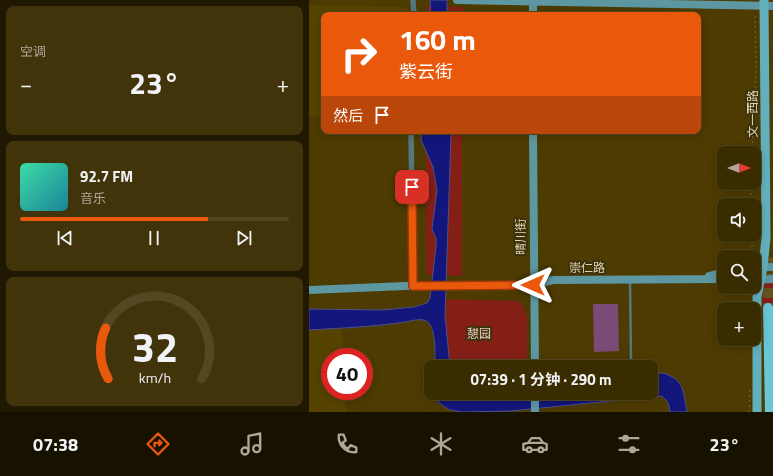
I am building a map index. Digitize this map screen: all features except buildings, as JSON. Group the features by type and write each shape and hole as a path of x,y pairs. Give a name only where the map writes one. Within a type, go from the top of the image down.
{"highway":[{"path":"768,308 770,412"}],"main road":[{"name":"文一西路","path":"761,259 766,238 766,3"},
{"name":"文一西路","path":"757,294 757,412"}],"street":[{"path":"413,0 414,12"},
{"path":"457,0 754,6 766,3"},
{"path":"533,1 533,12"},
{"path":"411,134 413,286"},
{"name":"晴川街","path":"533,134 533,285 535,360"},
{"path":"761,267 773,267"},
{"name":"崇仁路","path":"699,279 717,274"},
{"name":"崇仁路","path":"309,290 429,285 533,285 553,280 717,279"},
{"path":"761,280 773,279"}],"lane":[{"path":"630,280 631,360"}],"path":[{"path":"752,146 756,65 754,6"}],"shaded area":[{"path":"430,0 447,0 447,12 431,12"},
{"path":"309,5 406,7 408,12 321,12 321,117 309,116"},
{"path":"422,134 451,134 445,315 449,360 435,360 435,349 432,328 424,320 393,324 309,330 309,309 382,310 414,307 427,303 430,298 436,247 436,238 432,229 437,190 433,167 421,140"},
{"path":"342,326 343,348 321,348 321,400 345,400 346,412 309,412 309,328"},
{"path":"658,373 663,373 670,376 679,383 682,388 687,412 670,412 668,402 661,396 658,396"},
{"path":"621,400 511,411 462,412 450,410 437,401"}],"green space":[{"path":"427,6 463,7 464,12 426,12"},
{"path":"426,134 462,134 462,276 427,274"},
{"path":"765,283 773,283 773,308 763,313 762,295"},
{"name":"憇园","path":"443,299 518,301 522,304 527,317 527,360 447,360"}],"tunnel":[{"path":"768,258 768,308"}],"route":[{"path":"412,187 413,286 533,285"}]}
